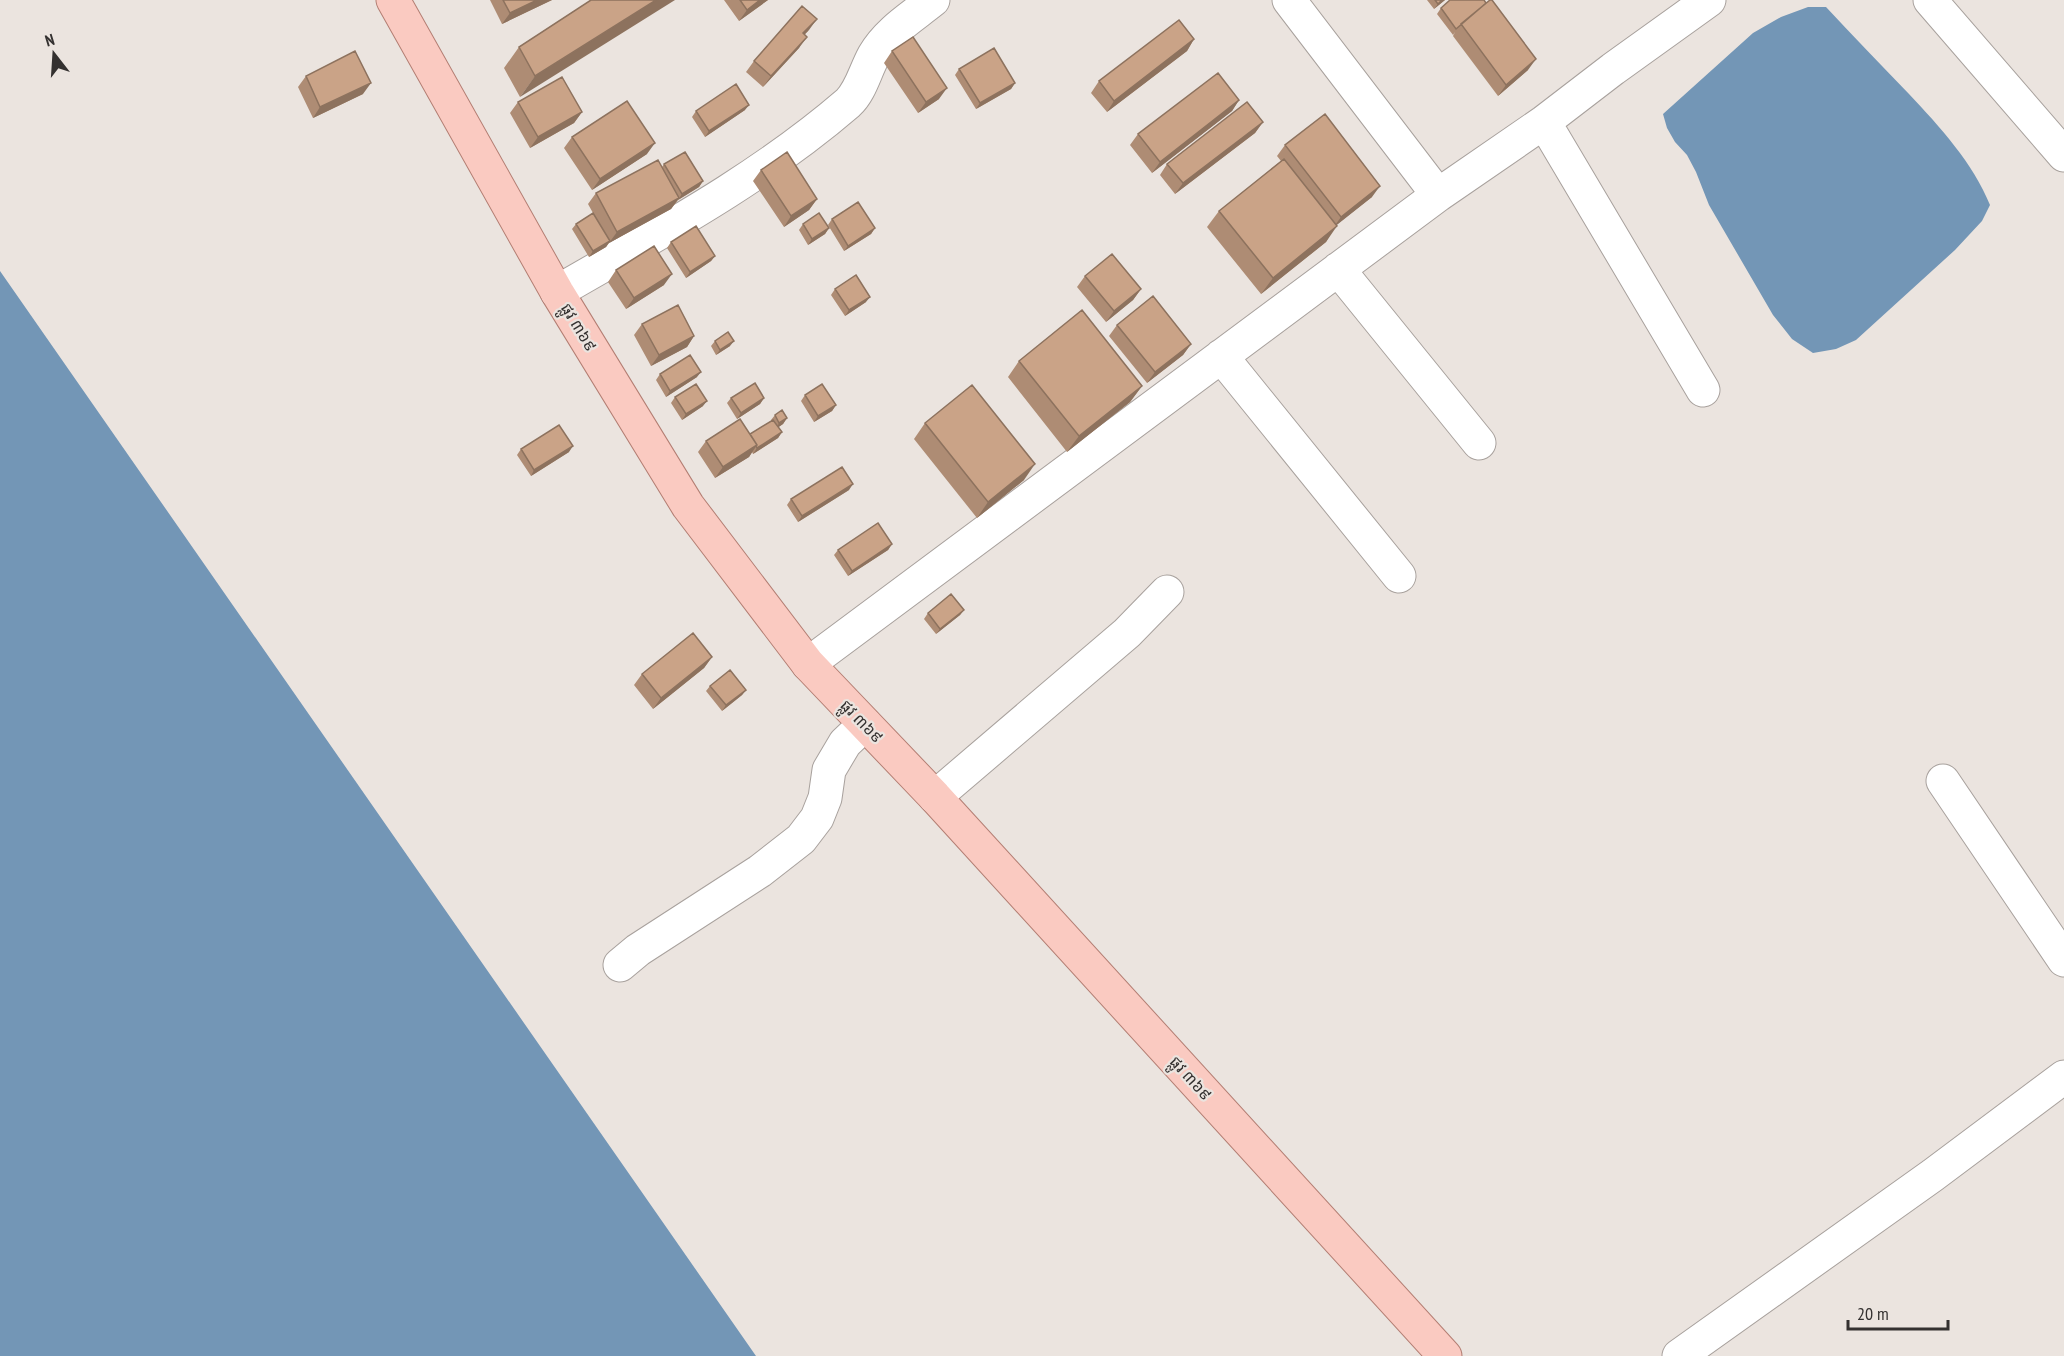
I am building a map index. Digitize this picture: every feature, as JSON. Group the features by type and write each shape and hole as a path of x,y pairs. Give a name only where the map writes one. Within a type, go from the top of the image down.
{"main road":[{"name":"ផ្លូវ ៣៦៩","path":"393,0 557,292 688,506 808,664 935,797 1445,1356"}],"street":[{"path":"557,292 726,193 817,129 851,100 888,35 933,0"},
{"path":"1289,0 1438,195"},
{"path":"808,664 1438,195 1544,123 1613,69 1709,0"},
{"path":"1930,0 2064,155"},
{"path":"1544,123 1703,390"},
{"path":"1338,269 1479,443"},
{"path":"1221,356 1398,576"},
{"path":"935,797 1127,633 1167,592"},
{"path":"620,965 638,950 760,871 801,839 817,818 825,798 829,770 845,743 865,724"},
{"path":"1943,781 2064,960"},
{"path":"1679,1356 1933,1175 2064,1077"}],"water":[{"path":"1808,7 1826,7 1921,107 1965,160 1990,205 1982,221 1955,250 1856,340 1836,349 1813,353 1792,339 1773,315 1709,205 1696,172 1687,155 1675,142 1667,128 1663,114 1753,33 1781,17"},
{"path":"0,271 756,1356 0,1356"}],"building":[{"path":"503,0 537,0 510,13"},
{"path":"591,0 656,0 535,76 519,47"},
{"path":"740,0 760,0 747,10"},
{"path":"1450,0 1484,0 1486,3 1456,29 1441,8"},
{"path":"1490,0 1536,59 1506,85 1461,24"},
{"path":"802,6 817,19 803,33 807,37 771,76 754,61"},
{"path":"1179,20 1194,39 1114,101 1099,81"},
{"path":"913,37 947,88 926,102 892,51"},
{"path":"994,48 1015,83 980,103 959,69"},
{"path":"355,51 371,83 320,107 306,76"},
{"path":"1218,73 1239,100 1160,162 1138,134"},
{"path":"562,77 582,112 538,137 518,102"},
{"path":"736,84 749,105 709,131 696,111"},
{"path":"627,101 655,143 600,179 572,137"},
{"path":"1247,102 1263,122 1183,183 1167,164"},
{"path":"1325,114 1380,186 1341,217 1285,145"},
{"path":"685,152 703,181 682,194 664,164"},
{"path":"787,152 817,199 791,216 761,170"},
{"path":"1284,159 1337,226 1273,278 1219,211"},
{"path":"658,160 679,198 617,232 596,193"},
{"path":"858,202 875,228 848,246 832,219"},
{"path":"593,213 610,241 593,251 576,224"},
{"path":"819,213 829,228 812,239 803,224"},
{"path":"696,226 715,256 690,272 671,242"},
{"path":"654,246 672,274 634,298 616,270"},
{"path":"1112,254 1141,289 1114,311 1085,276"},
{"path":"856,275 870,297 849,310 835,289"},
{"path":"1153,296 1191,344 1155,372 1117,325"},
{"path":"678,305 694,336 659,355 642,324"},
{"path":"1082,310 1142,386 1079,436 1019,361"},
{"path":"728,332 734,341 720,350 715,341"},
{"path":"690,355 701,372 670,391 660,374"},
{"path":"755,383 764,398 741,413 731,398"},
{"path":"696,384 707,401 686,414 675,397"},
{"path":"822,384 836,405 818,416 805,395"},
{"path":"972,385 1035,464 988,502 925,423"},
{"path":"782,410 787,418 779,423 775,415"},
{"path":"740,419 757,445 723,467 706,441"},
{"path":"773,420 782,432 757,448 750,434"},
{"path":"559,425 573,446 534,470 521,449"},
{"path":"842,467 853,484 802,516 791,499"},
{"path":"878,523 892,544 852,571 838,550"},
{"path":"951,594 964,610 940,629 928,613"},
{"path":"693,633 712,657 661,698 642,674"},
{"path":"730,670 746,690 726,705 710,686"}]}
